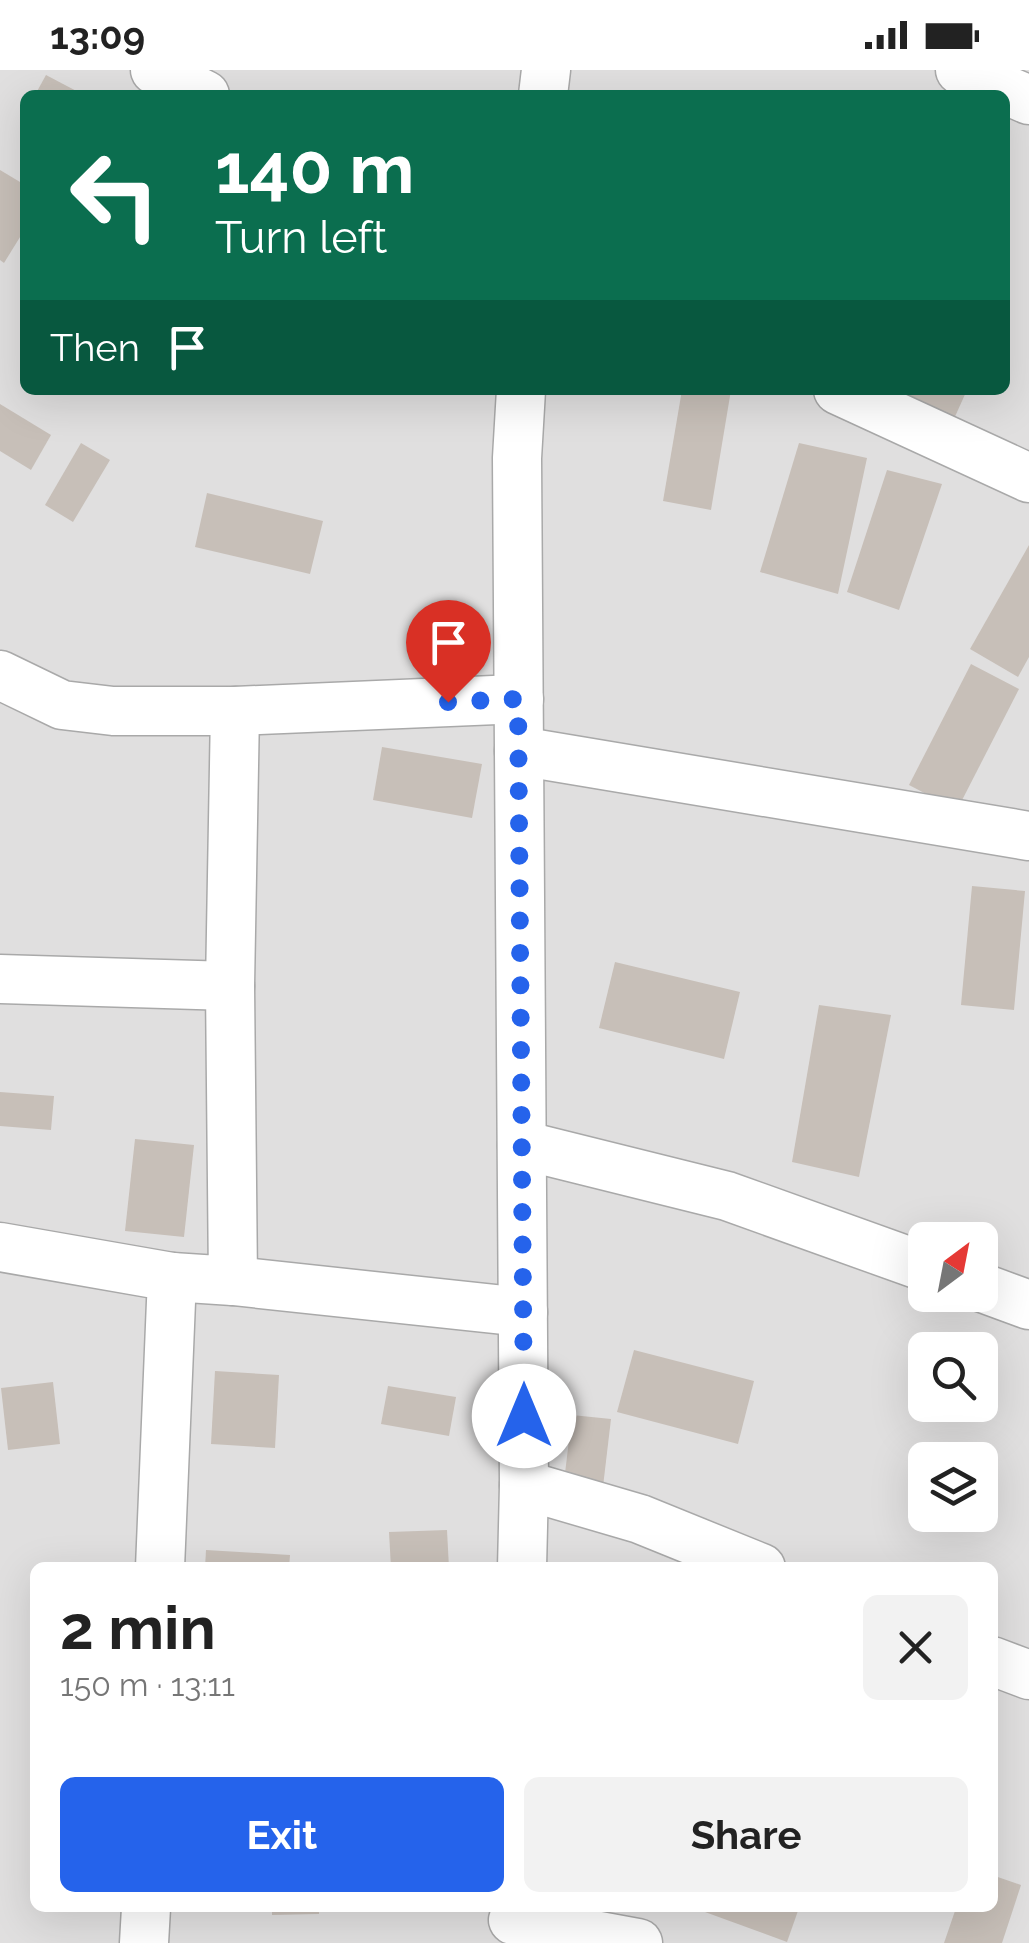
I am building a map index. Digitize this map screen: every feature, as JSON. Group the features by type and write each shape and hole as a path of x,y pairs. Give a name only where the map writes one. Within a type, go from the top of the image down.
{"street":[{"path":"155,70 195,90"},
{"path":"960,70 1006,90"},
{"path":"521,395 518,699 524,1312 522,1562"},
{"path":"849,395 1029,478"},
{"path":"0,675 62,705 113,711 236,711 518,699"},
{"path":"233,1281 230,986 236,711"},
{"path":"519,751 1029,836"},
{"path":"0,979 230,986"},
{"path":"522,1145 727,1196 908,1262"},
{"path":"0,1248 172,1277 524,1312"},
{"path":"160,1562 172,1277"},
{"path":"998,1294 1029,1305"},
{"path":"524,1485 626,1514 746,1562"},
{"path":"998,1662 1029,1675"},
{"path":"144,1943 146,1912"},
{"path":"513,1924 638,1943"}],"shaded area":[{"path":"0,70 1029,70 1029,1943 0,1943"}],"building":[{"path":"46,75 74,90 38,90"},
{"path":"0,170 20,182 20,237 4,263 0,260"},
{"path":"681,395 730,395 711,510 663,501"},
{"path":"902,395 965,395 953,421"},
{"path":"0,404 51,435 31,470 0,451"},
{"path":"81,443 110,460 73,522 45,505"},
{"path":"799,443 867,458 838,594 760,572"},
{"path":"887,470 942,484 899,610 847,592"},
{"path":"207,493 323,521 310,574 195,547"},
{"path":"1029,545 1029,657 1018,677 970,649"},
{"path":"971,664 1019,689 957,810 909,785"},
{"path":"382,747 482,764 472,818 373,800"},
{"path":"972,886 1025,891 1014,1010 961,1005"},
{"path":"615,962 740,992 724,1059 599,1028"},
{"path":"819,1005 891,1015 859,1177 792,1162"},
{"path":"0,1092 54,1096 51,1130 0,1126"},
{"path":"135,1139 194,1145 184,1237 125,1231"},
{"path":"634,1350 754,1381 738,1444 617,1412"},
{"path":"215,1371 279,1375 275,1448 211,1444"},
{"path":"53,1382 60,1444 8,1450 1,1388"},
{"path":"388,1386 456,1397 449,1436 381,1424"},
{"path":"572,1415 611,1419 602,1495 563,1490"},
{"path":"447,1530 449,1562 391,1562 389,1532"},
{"path":"206,1550 290,1555 289,1562 205,1562"},
{"path":"998,1877 1021,1885 1002,1943 944,1943 955,1912 998,1912"},
{"path":"272,1912 319,1912 319,1914"},
{"path":"705,1912 798,1912 787,1942"}],"route":[{"path":"448,702 518,699 524,1416"}]}
